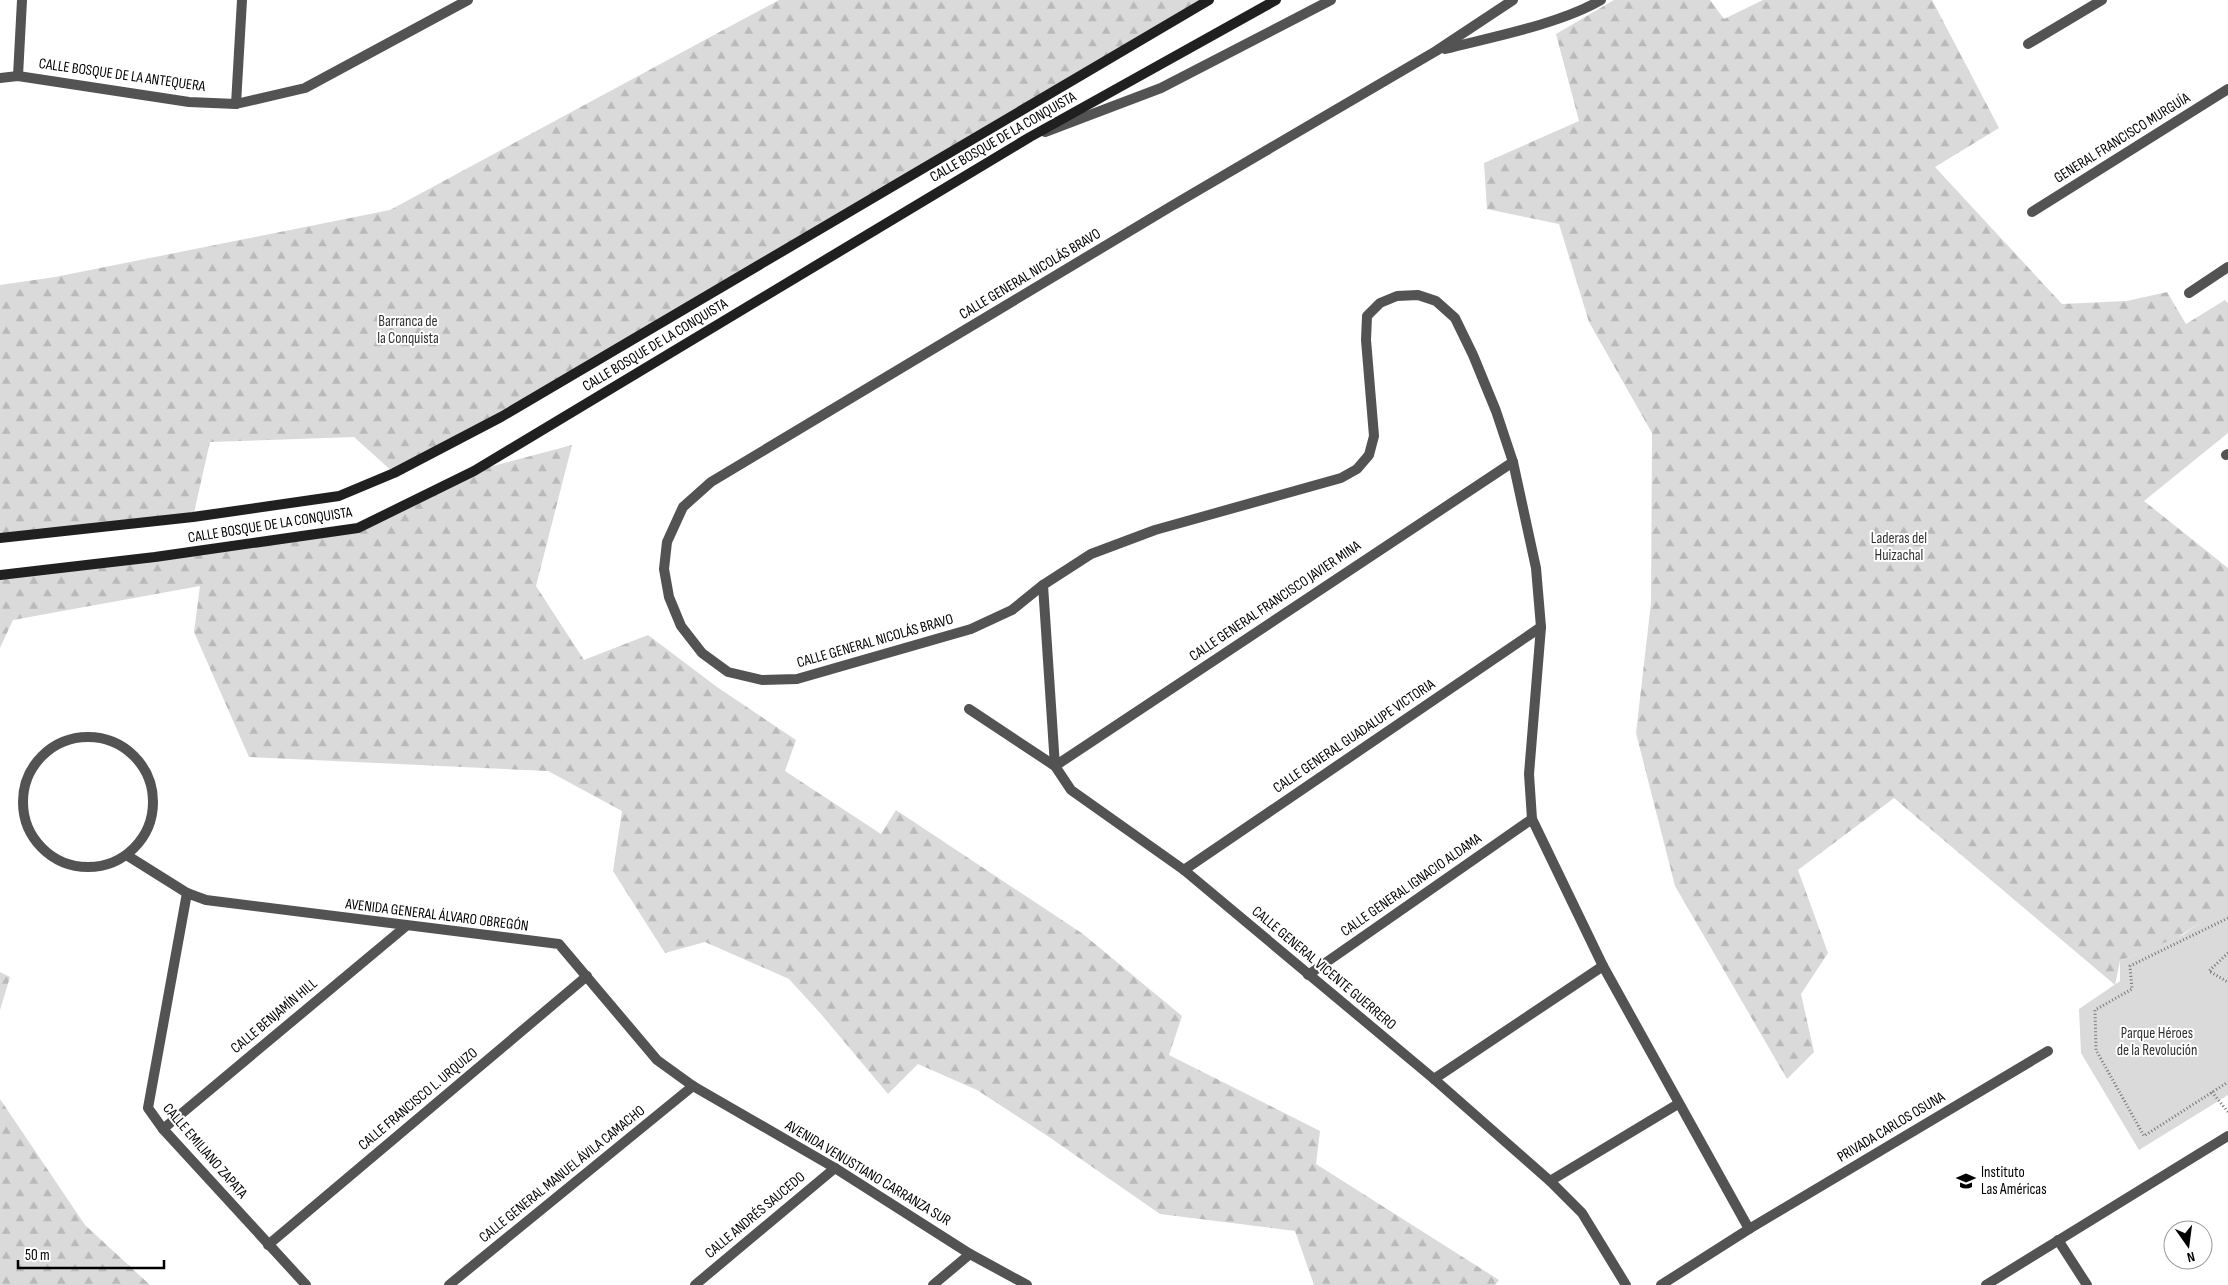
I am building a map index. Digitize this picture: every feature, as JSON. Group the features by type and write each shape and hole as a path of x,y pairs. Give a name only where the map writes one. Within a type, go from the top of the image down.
{"main road":[{"name":"CALLE BOSQUE DE LA CONQUISTA","path":"0,538 193,517 339,496 394,473 501,417 1210,0"},
{"name":"CALLE BOSQUE DE LA CONQUISTA","path":"0,575 155,557 358,528 474,471 1030,137 1276,0"}],"street":[{"path":"18,76 22,0"},
{"path":"236,104 242,0"},
{"path":"1030,137 1161,88 1331,0"},
{"name":"CALLE GENERAL NICOLÁS BRAVO","path":"1513,0 1436,51 1180,201 711,482 683,507 667,542 664,569 669,597 681,626 702,653 728,672 762,680 797,679 971,630 1012,610 1044,585 1091,554 1155,530 1340,478 1357,469 1369,455 1374,436 1366,340 1367,316 1380,302 1397,296 1418,295 1436,301 1455,318 1474,356 1513,462"},
{"name":"CALLE GENERAL NICOLÁS BRAVO","path":"1436,51 1550,20 1588,8 1601,0"},
{"path":"2028,44 2102,0"},
{"name":"CALLE BOSQUE DE LA ANTEQUERA","path":"0,78 18,76 189,102 236,104 305,88 462,2"},
{"name":"GENERAL FRANCISCO MURGUÍA","path":"2032,212 2228,89"},
{"path":"2190,293 2228,267"},
{"path":"1513,462 1536,568 1540,627 1529,774 1532,820 1603,966 1749,1229"},
{"name":"CALLE GENERAL FRANCISCO JAVIER MINA","path":"1055,766 1513,462"},
{"path":"1044,585 1055,766"},
{"name":"CALLE GENERAL GUADALUPE VICTORIA","path":"1184,870 1540,627"},
{"name":"CALLE GENERAL VICENTE GUERRERO","path":"969,710 1055,766 1071,790 1184,870 1434,1079 1550,1182 1582,1213 1626,1285"},
{"path":"103,738 136,756 154,788 151,826 128,856 93,869 74,865 56,860 30,834 22,797 35,762 66,740 103,738"},
{"name":"CALLE GENERAL IGNACIO ALDAMA","path":"1308,975 1532,820"},
{"name":"AVENIDA GENERAL ÁLVARO OBREGÓN","path":"128,856 187,894 206,900 405,927 559,944 657,1060 693,1086"},
{"name":"CALLE EMILIANO ZAPATA","path":"187,894 148,1108 163,1128 306,1285"},
{"name":"CALLE BENJAMÍN HILL","path":"163,1128 405,927"},
{"path":"1434,1079 1603,966"},
{"name":"CALLE FRANCISCO L. URQUIZO","path":"268,1244 587,976"},
{"name":"PRIVADA CARLOS OSUNA","path":"1660,1285 1749,1229 2048,1051"},
{"name":"AVENIDA VENUSTIANO CARRANZA SUR","path":"693,1086 835,1168 970,1254 1027,1285"},
{"name":"CALLE GENERAL MANUEL ÁVILA CAMACHO","path":"449,1285 693,1086"},
{"path":"1550,1182 1678,1104"},
{"path":"1986,1285 2228,1136"},
{"name":"CALLE ANDRÉS SAUCEDO","path":"695,1285 835,1168"},
{"path":"2058,1240 2086,1285"},
{"path":"933,1285 970,1254"}],"path":[{"path":"2228,918 2130,966 2132,989 2095,1010 2096,1050 2144,1136 2228,1082"},
{"path":"2228,953 2209,971 2228,982"},
{"path":"2212,1092 2228,1112"}],"green space":[{"name":"Barranca de la Conquista","path":"779,0 1210,0 501,417 394,473 354,437 210,442 193,517 0,538 0,285 55,277 390,210"},
{"name":"Laderas del Huizachal","path":"1614,0 1710,0 1724,19 1763,0 1932,0 1999,128 1935,167 2062,304 2127,301 2167,292 2186,324 2225,300 2228,303 2228,433 2144,501 2228,568 2228,904 2177,938 2120,961 2115,985 1894,798 1798,870 1828,953 1801,994 1814,1052 1787,1079 1675,886 1636,733 1651,603 1652,433 1589,322 1559,224 1487,209 1484,163 1579,121 1556,34"},
{"path":"572,445 536,586 584,660 648,635 717,687 796,740 785,771 881,834 896,810 1083,934 1182,1016 1169,1055 1320,1131 1316,1164 1499,1280 1495,1285 1314,1285 1295,1231 1160,1214 977,1090 918,1064 888,1094 789,979 705,942 665,953 613,871 622,811 548,771 249,757 194,632 200,586 13,620 0,648 0,575 358,528 474,471"},
{"name":"Parque Héroes de la Revolución","path":"2225,904 2228,904 2228,1095 2139,1150 2081,1053 2079,1009 2120,981 2120,961 2183,935"},
{"path":"0,972 10,977 0,1010"},
{"path":"0,1099 85,1225 150,1285 0,1285"}],"place":[{"name":"Instituto Las Américas","path":"1966,1181"}]}
